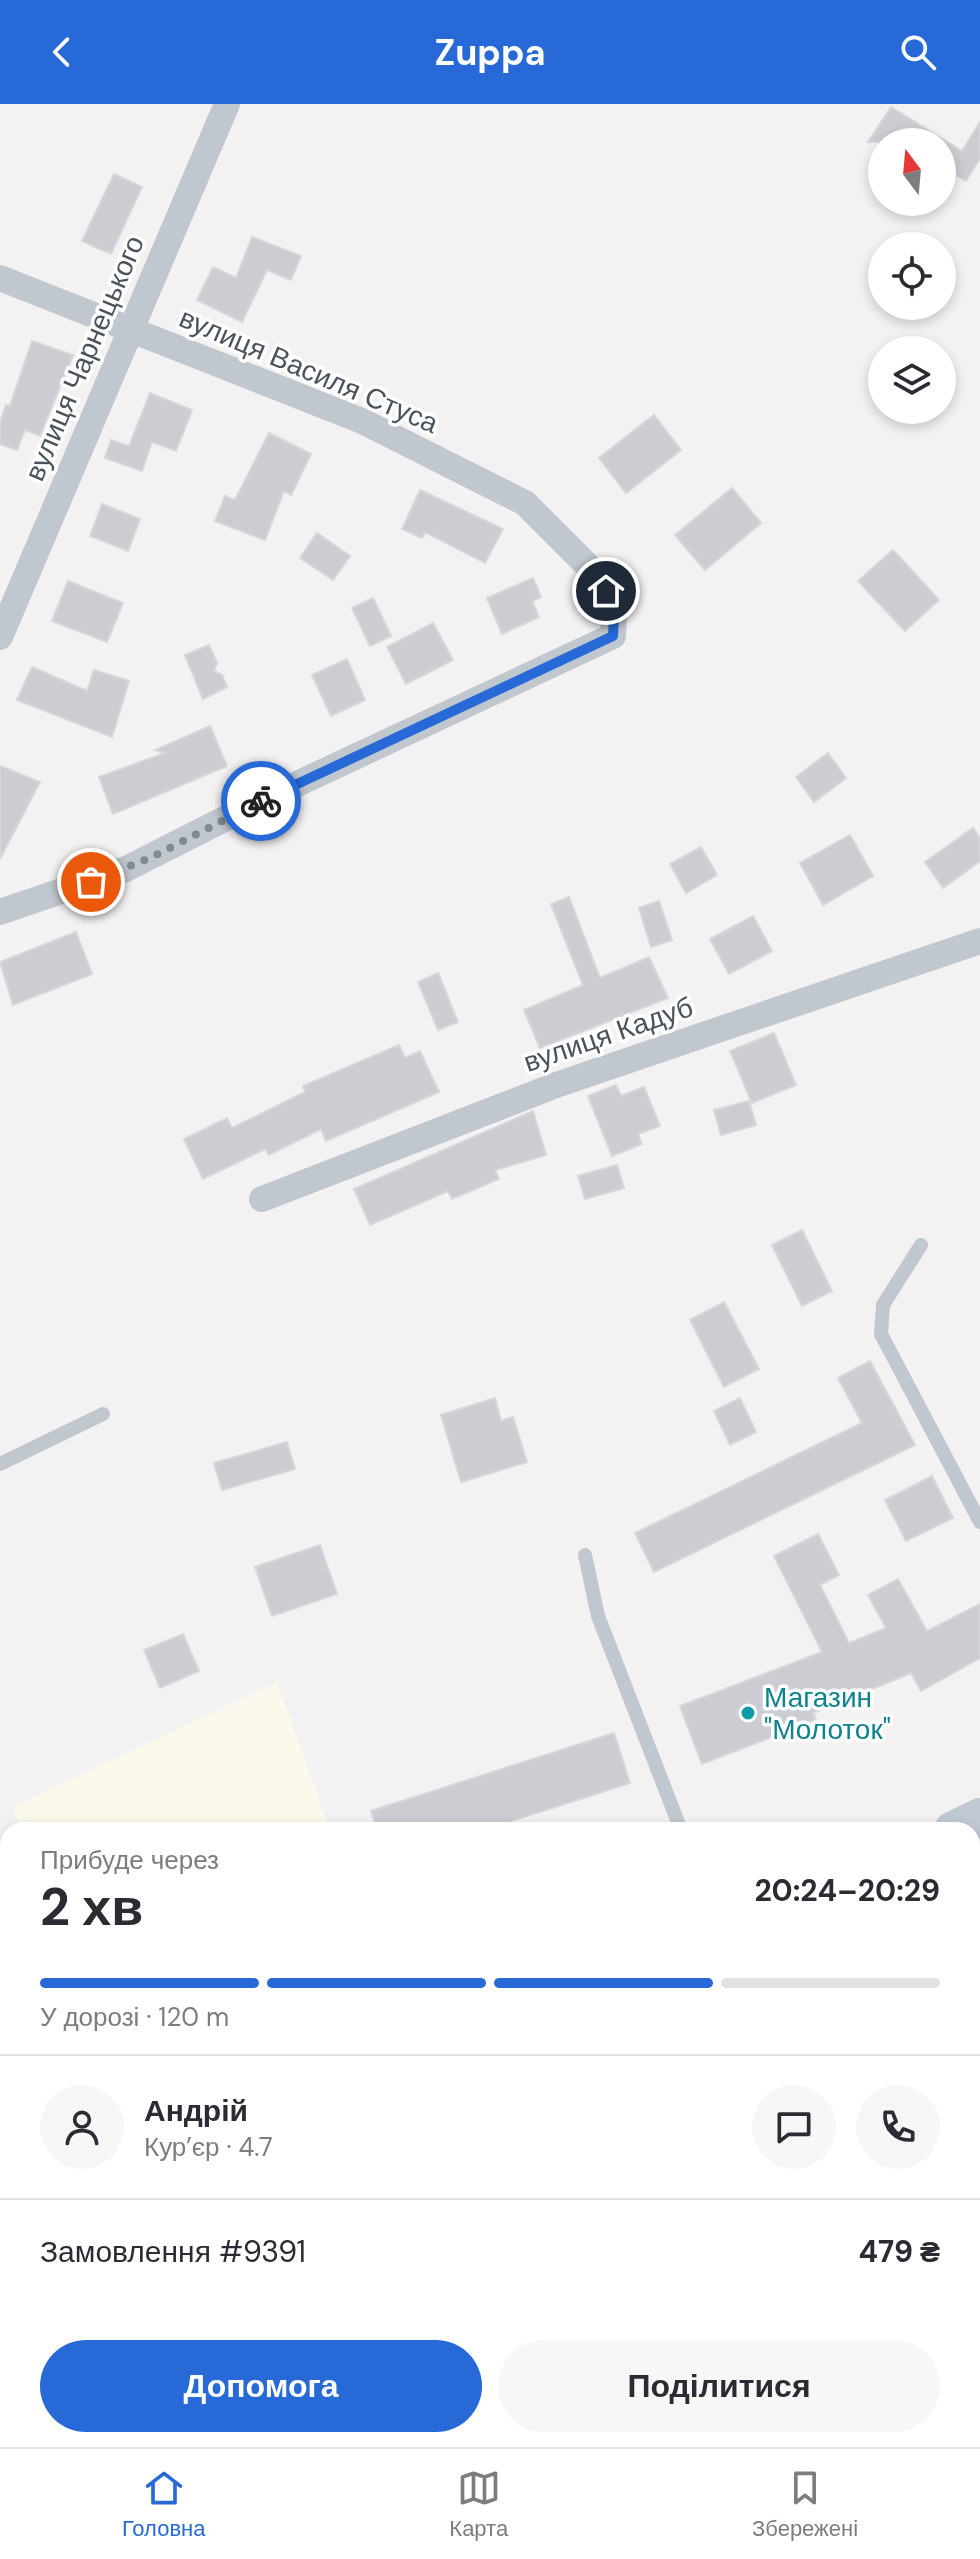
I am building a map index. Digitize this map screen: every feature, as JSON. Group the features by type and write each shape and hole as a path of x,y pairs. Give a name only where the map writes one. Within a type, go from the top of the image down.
{"street":[{"name":"вулиця Чарнецького","path":"0,637 227,104"},
{"name":"вулиця Василя Стуса","path":"0,278 362,421 525,503 589,567 606,591 614,615 613,636 250,806 126,869 0,912"},
{"name":"вулиця Кадуб","path":"262,1199 559,1084 980,941"}],"lane":[{"path":"921,1245 883,1305 881,1334 980,1522"},
{"path":"0,1464 103,1414"},
{"path":"585,1555 598,1616 678,1822"}],"shaded area":[{"path":"277,1682 327,1822 18,1822 13,1807"}],"building":[{"path":"891,107 925,128 877,128"},
{"path":"980,122 980,158 966,181 956,175 956,147 962,151"},
{"path":"114,174 142,187 111,254 82,241"},
{"path":"252,237 301,256 291,280 267,270 242,322 197,300 213,267 236,278"},
{"path":"32,341 73,355 40,436 25,430 17,450 0,444 0,422 6,405 10,406"},
{"path":"150,393 192,410 176,451 152,442 142,471 105,458 111,440 129,446"},
{"path":"654,415 681,450 626,493 599,458"},
{"path":"269,433 311,454 291,495 284,491 265,540 215,521 225,496 235,500"},
{"path":"732,488 761,523 705,570 675,535"},
{"path":"420,490 503,529 485,563 425,532 422,538 402,529"},
{"path":"102,504 140,519 128,551 90,536"},
{"path":"317,533 350,556 333,580 300,558"},
{"path":"893,550 939,600 905,631 858,581"},
{"path":"533,578 541,597 532,601 539,617 502,634 487,598"},
{"path":"68,581 123,603 107,642 52,621"},
{"path":"373,598 391,636 370,646 352,608"},
{"path":"433,623 453,660 406,684 387,647"},
{"path":"209,645 217,663 214,671 222,675 227,687 203,699 185,655"},
{"path":"347,659 365,700 331,716 312,675"},
{"path":"32,667 87,691 94,670 129,681 112,737 17,700"},
{"path":"210,726 227,766 113,814 99,777 165,753 155,750"},
{"path":"828,753 846,778 814,802 796,777"},
{"path":"0,766 40,782 0,859"},
{"path":"973,828 980,838 980,861 943,888 925,862"},
{"path":"850,835 873,876 823,905 800,863"},
{"path":"701,847 717,875 686,893 670,864"},
{"path":"569,897 600,978 649,957 668,998 540,1048 524,1010 583,985 551,904"},
{"path":"659,901 672,940 651,947 639,908"},
{"path":"753,916 772,951 729,974 710,939"},
{"path":"76,932 92,974 13,1005 0,962"},
{"path":"438,973 458,1022 438,1030 418,982"},
{"path":"774,1033 796,1085 752,1103 730,1051"},
{"path":"399,1045 405,1058 420,1051 439,1092 326,1141 321,1129 269,1155 265,1149 203,1179 184,1139 227,1118 232,1128 305,1092 303,1086"},
{"path":"616,1085 621,1096 644,1087 660,1126 638,1134 642,1144 612,1156 588,1096"},
{"path":"749,1101 756,1125 721,1135 714,1110"},
{"path":"533,1111 546,1155 495,1170 499,1179 452,1199 448,1191 370,1225 354,1189"},
{"path":"617,1165 624,1188 585,1199 578,1176"},
{"path":"802,1230 832,1291 802,1306 772,1245"},
{"path":"724,1302 759,1369 724,1387 690,1320"},
{"path":"870,1361 915,1445 654,1572 635,1533 862,1423 838,1378"},
{"path":"495,1398 501,1421 513,1417 527,1462 461,1482 441,1415"},
{"path":"740,1398 756,1432 730,1445 714,1411"},
{"path":"287,1442 295,1469 222,1490 214,1463"},
{"path":"932,1476 953,1518 906,1541 885,1500"},
{"path":"818,1534 839,1575 820,1585 849,1643 886,1628 868,1595 898,1579 927,1631 980,1604 980,1658 921,1691 911,1673 813,1713 816,1720 702,1764 680,1706 822,1652 774,1556"},
{"path":"320,1545 337,1594 272,1616 255,1567"},
{"path":"183,1634 199,1671 160,1688 144,1650"},
{"path":"614,1733 630,1783 509,1822 374,1822 371,1811"}],"way so far":[{"path":"91,882 152,857 261,801"}],"place":[{"name":"Магазин \"Молоток\"","path":"748,1713"}],"route":[{"path":"261,801 613,636 613,608 606,591"}]}
